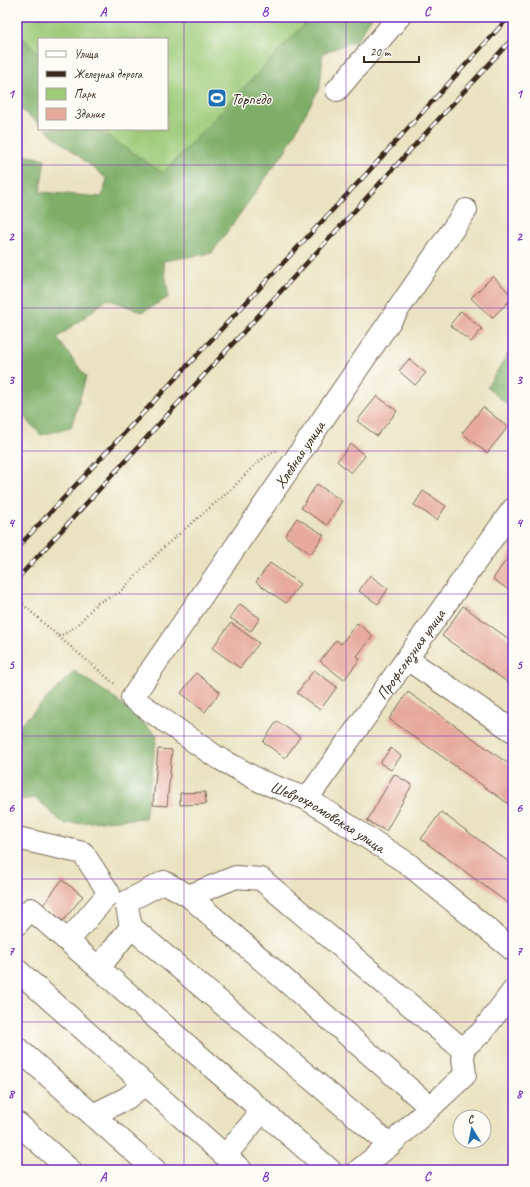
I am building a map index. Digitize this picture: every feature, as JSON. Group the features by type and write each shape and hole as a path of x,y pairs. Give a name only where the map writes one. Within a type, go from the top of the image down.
{"street":[{"path":"337,90 399,17"},
{"name":"Хлебная улица","path":"132,698 466,210"},
{"name":"Профсоюзная улица","path":"307,799 513,509"},
{"path":"407,658 513,731"},
{"name":"Шеврохромовская улица","path":"132,698 215,756 260,781 307,799 407,863 513,950"},
{"path":"17,838 83,853 109,893 68,941"},
{"path":"189,896 236,877 260,879 462,1049 465,1075 390,1145 359,1170"},
{"path":"390,1145 131,926 126,902 164,882 189,896 430,1107"},
{"path":"17,924 31,909 330,1170"},
{"path":"99,968 131,926"},
{"path":"17,970 233,1163 262,1111"},
{"path":"462,1049 481,1033 513,991"},
{"path":"17,1048 155,1170"},
{"path":"92,1115 127,1098 145,1084"},
{"path":"17,1123 70,1170"}],"path":[{"path":"58,636 71,630 97,603 119,593 165,546 234,487 244,475 263,458 273,451 285,447 306,444"},
{"path":"17,599 58,636 132,698"}],"green space":[{"name":"Торпедо","path":"17,17 347,17 170,196 103,130 168,130 168,38 38,38 38,65 17,45"},
{"path":"311,17 372,17 357,40 323,53 320,87 285,151 212,253 163,261 169,297 142,312 108,299 57,338 86,377 71,428 41,435 17,409 17,154 45,159 40,192 102,197 107,179 46,130 98,130 163,173"},
{"path":"17,32 38,52 38,123 17,106"},
{"path":"513,346 513,410 487,387"},
{"path":"74,671 113,697 157,735 145,818 64,824 36,798 17,800 17,728"}],"building":[{"path":"493,276 513,297 492,318 471,298"},
{"path":"461,311 482,329 471,342 450,325"},
{"path":"409,359 426,373 415,385 399,371"},
{"path":"377,396 397,411 377,436 357,421"},
{"path":"483,407 508,427 487,453 462,433"},
{"path":"351,444 365,456 351,473 337,461"},
{"path":"317,484 342,501 327,525 301,508"},
{"path":"423,491 446,506 437,520 414,505"},
{"path":"297,518 324,535 311,554 285,536"},
{"path":"513,550 513,593 493,579"},
{"path":"270,563 300,584 286,603 256,582"},
{"path":"370,575 388,589 378,604 359,591"},
{"path":"240,604 260,618 251,631 230,618"},
{"path":"463,606 513,642 513,686 442,636"},
{"path":"231,623 259,643 240,668 212,648"},
{"path":"357,623 373,636 357,656 360,659 344,680 320,661 336,640 341,644"},
{"path":"314,670 337,687 320,710 297,693"},
{"path":"196,673 220,692 205,712 181,693"},
{"path":"408,692 513,767 513,807 389,719"},
{"path":"277,721 300,737 285,758 263,742"},
{"path":"391,748 401,756 391,770 380,763"},
{"path":"158,749 172,750 167,806 153,805"},
{"path":"394,774 412,785 386,831 367,821"},
{"path":"205,792 206,804 180,805 180,793"},
{"path":"441,812 513,865 513,907 421,839"},
{"path":"62,880 83,896 63,921 43,905"}],"railway":[{"path":"17,548 369,171 509,17"},
{"path":"17,579 513,38"}],"place":[{"name":"Торпедо","path":"217,98"}]}
